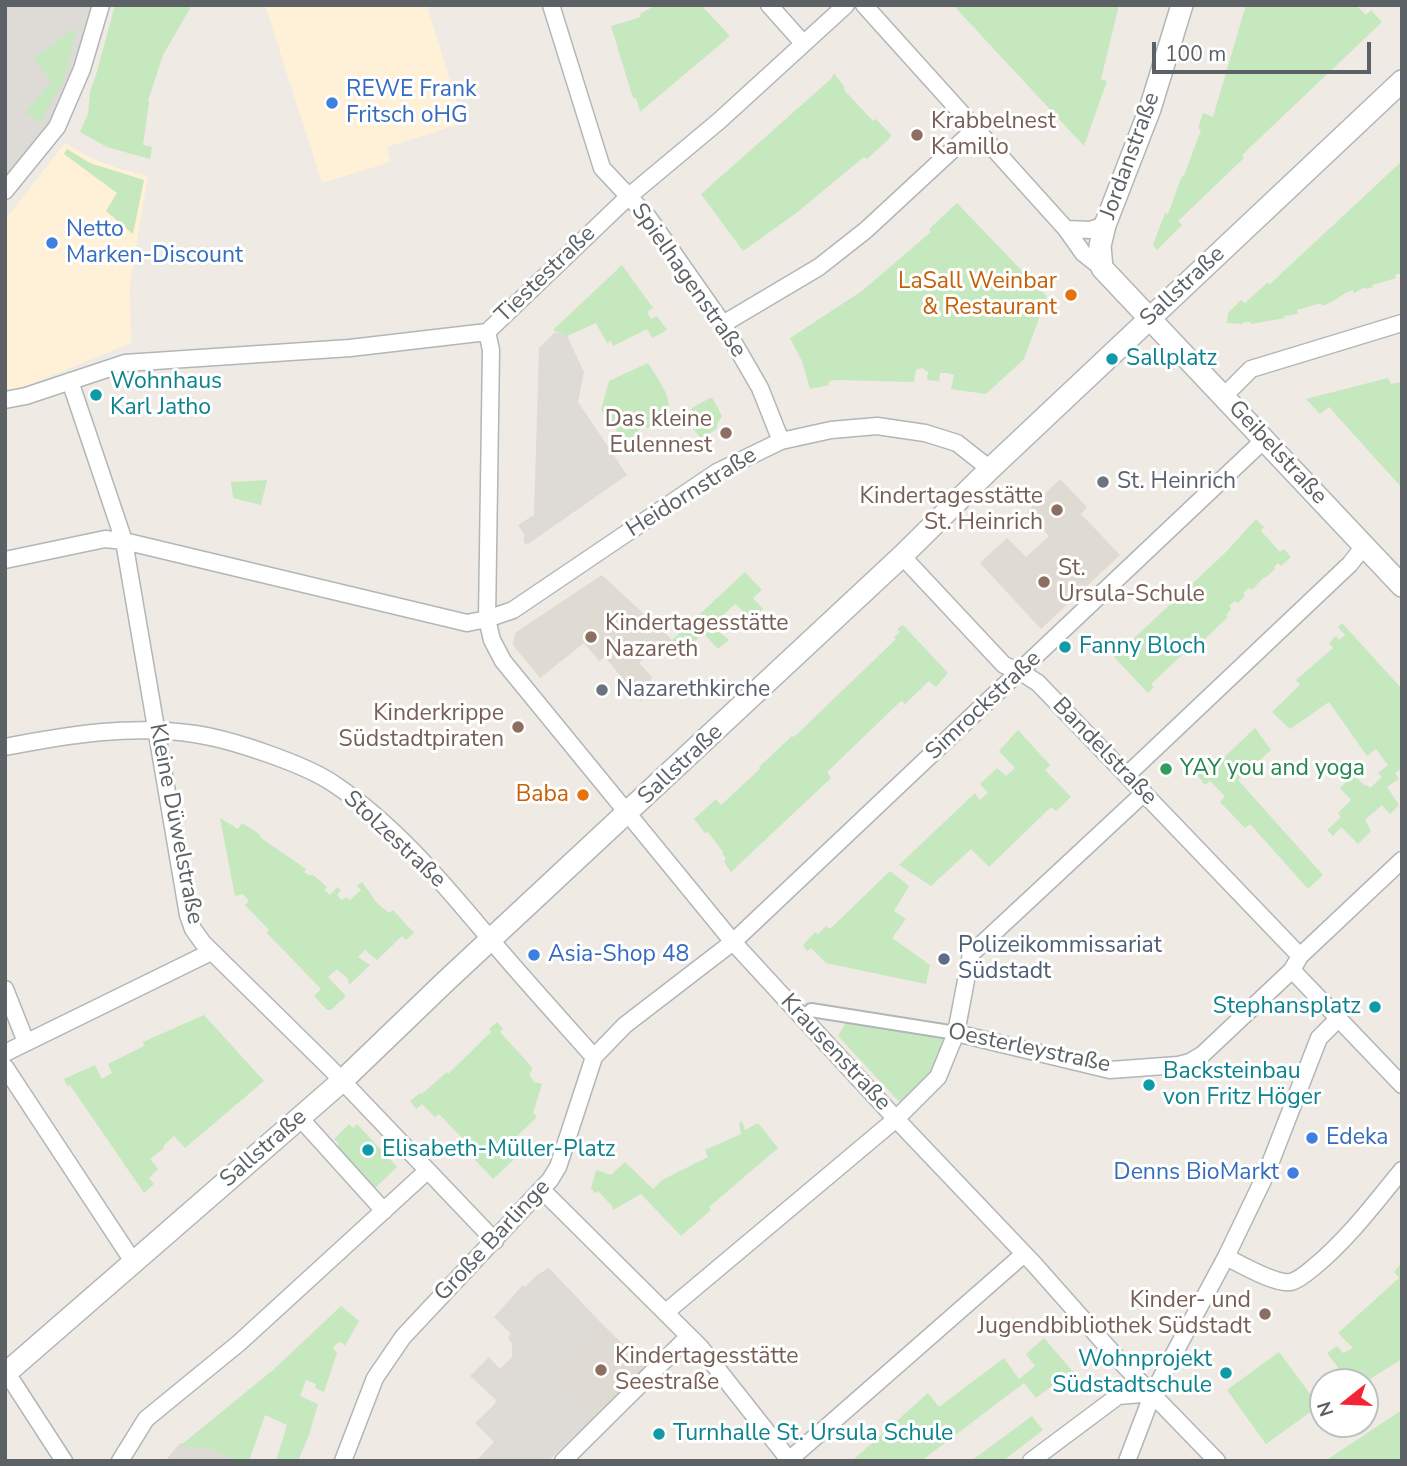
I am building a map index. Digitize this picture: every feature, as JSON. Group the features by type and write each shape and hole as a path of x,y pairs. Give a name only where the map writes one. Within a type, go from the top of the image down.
{"street":[{"path":"5,191 57,127 82,69 101,5"},
{"name":"Spielhagenstraße","path":"551,5 603,167 648,218 723,324 760,388 781,441"},
{"path":"769,5 803,43"},
{"name":"Tiestestraße","path":"5,400 26,396 125,363 349,348 487,332 628,197 719,121 846,5"},
{"name":"Geibelstraße","path":"864,5 1066,229 1083,253 1102,268 1152,319 1402,586"},
{"name":"Jordanstraße","path":"1102,268 1100,246 1105,225 1150,109 1182,5"},
{"name":"Sallstraße","path":"6,1372 342,1081 902,556 990,469 1138,329 1152,319 1402,80"},
{"path":"723,324 819,267 866,230 975,130"},
{"path":"1066,229 1090,230 1105,225"},
{"path":"1224,396 1251,369 1402,323"},
{"name":"Krausenstraße","path":"487,332 491,350 487,619 492,640 503,661 733,942 1024,1254 1119,1360 1217,1461"},
{"name":"Kleine Düwelstraße","path":"70,381 124,541 188,915 193,929 211,952 342,1081 495,1241"},
{"name":"Heidornstraße","path":"487,619 513,610 717,472 781,441 831,430 877,426 925,433 957,443 990,469"},
{"name":"Simrockstraße","path":"733,942 1265,439"},
{"path":"5,560 105,539 124,541 467,623 487,619"},
{"path":"1127,775 1350,564 1364,547"},
{"name":"Bandelstraße","path":"902,556 1004,665 1021,672 1038,684 1127,775 1296,963 1338,1019 1398,1074"},
{"name":"Stolzestraße","path":"5,747 101,731 156,730 196,734 285,761 332,782 374,814 413,852 594,1056"},
{"path":"666,1312 896,1119 938,1077 956,1033 971,954 1144,793"},
{"path":"1296,963 1402,860"},
{"name":"Große Barlinge","path":"343,1461 367,1397 384,1362 403,1338 542,1189 558,1167 594,1056 625,1025 733,942"},
{"path":"5,1053 211,952"},
{"name":"Oesterleystraße","path":"803,1018 811,1010 956,1033 1110,1070 1178,1065 1203,1054 1296,963"},
{"path":"5,989 26,1042"},
{"path":"1127,1461 1153,1393 1226,1257 1266,1174 1319,1038 1338,1019"},
{"path":"5,1067 134,1263"},
{"path":"300,1118 384,1211"},
{"path":"1226,1257 1276,1280 1291,1282 1332,1252 1402,1170"},
{"path":"120,1461 146,1419 239,1343 427,1171"},
{"path":"542,1189 700,1347 790,1461 1024,1254"},
{"path":"563,1461 688,1337"},
{"path":"6,1372 64,1461"},
{"path":"1031,1461 1118,1396 1153,1393"}],"shaded area":[{"path":"5,5 101,5 71,97 5,191"},
{"path":"265,5 427,5 463,123 387,147 391,162 322,183"},
{"path":"65,143 93,159 148,176 130,284 131,343 21,388 5,390 5,220"},
{"path":"555,332 567,336 584,372 578,402 627,475 528,544 524,543 524,534 518,525 534,515 539,348"},
{"name":"St. Ursula-Schule","path":"1060,479 1087,507 1081,514 1120,555 1041,629 980,563 1007,538 1026,557 1049,536 1027,512"},
{"name":"Kindertagesstätte Nazareth","path":"602,575 672,640 686,649 676,659 660,643 639,663 652,677 652,690 641,701 605,657 599,661 584,643 540,678 513,645 515,633"},
{"path":"549,1268 604,1326 556,1374 596,1416 548,1461 476,1461 494,1442 475,1423 496,1400 470,1376 489,1357 500,1369 512,1357 512,1343 508,1338 511,1334 494,1317 523,1285 525,1287"},
{"name":"Kindertagesstätte Seestraße","path":"604,1326 646,1366 596,1416 555,1374"},
{"path":"180,1443 210,1449 233,1459 249,1461 165,1461"}],"green space":[{"path":"115,5 192,5 163,55 148,101 143,145 152,147 150,159 107,147 80,132 88,114 90,91"},
{"path":"656,5 701,5 730,36 640,112 636,98 633,98 611,26 641,17 640,14"},
{"path":"953,5 1119,5 1101,79 1107,81 1084,146"},
{"path":"1246,5 1356,5 1366,15 1371,10 1382,22 1242,155 1244,158 1178,221 1182,225 1157,250 1153,245 1165,213 1168,214 1184,176 1201,130 1198,128 1203,113 1213,117"},
{"path":"77,27 64,81 39,123 26,112 51,82 34,58"},
{"path":"834,73 844,90 873,121 876,119 891,135 889,139 867,159 864,157 795,214 743,251 701,194 831,79"},
{"path":"67,149 90,163 144,180 133,234 106,211 117,193 64,154"},
{"path":"1402,161 1402,273 1395,275 1396,278 1372,285 1373,287 1365,287 1354,293 1353,290 1326,305 1322,306 1321,303 1297,310 1298,314 1284,316 1285,318 1251,324 1227,323 1228,313 1241,300 1245,303 1267,283 1270,284"},
{"path":"957,203 1047,297 1024,359 986,394 951,389 954,375 947,373 940,373 939,381 927,380 928,372 922,368 916,370 914,382 837,380 829,381 829,385 810,389 802,361 790,338 862,291 931,232 929,229"},
{"path":"622,265 653,308 647,312 651,319 657,316 667,330 652,338 647,329 613,346 611,341 607,343 596,323 567,336 553,330"},
{"path":"648,363 665,391 669,408 666,416 659,422 647,428 644,425 626,443 601,410 609,381"},
{"path":"1388,378 1391,384 1402,382 1402,488 1329,407 1320,414 1306,399"},
{"path":"710,398 722,416 717,428 702,440 687,421 692,408"},
{"path":"267,480 261,505 233,498 231,482"},
{"path":"1256,519 1264,527 1261,531 1280,552 1284,549 1291,557 1281,566 1278,563 1252,590 1249,588 1243,593 1245,596 1238,603 1235,601 1229,606 1231,609 1226,615 1228,617 1186,657 1183,654 1151,684 1154,687 1148,693 1114,657 1226,552"},
{"path":"745,572 762,590 753,598 763,609 748,623 741,615 742,610 735,604 712,626 729,640 718,649 703,633 691,645 699,653 694,658 672,640"},
{"path":"1342,623 1402,689 1402,768 1395,773 1399,779 1387,787 1399,805 1390,814 1382,805 1365,820 1371,831 1358,844 1341,827 1333,836 1327,830 1341,817 1338,813 1351,800 1340,788 1354,775 1370,788 1382,777 1378,773 1388,765 1376,749 1367,756 1329,702 1290,729 1272,712 1300,685 1296,680 1333,648 1329,643 1336,636 1339,640 1345,635 1338,627"},
{"path":"903,625 948,673 936,687 929,681 905,704 901,701 827,772 831,778 731,872 724,862 726,858 723,852 694,819 716,799 721,805 760,769 759,767 896,639 894,637 900,632 897,629"},
{"path":"1255,728 1271,750 1238,780 1323,875 1308,889 1250,824 1245,828 1220,802 1225,796 1210,781 1205,785 1197,775 1211,763 1215,766"},
{"path":"1018,730 1050,765 1045,770 1071,797 1056,811 1051,807 989,867 971,849 931,886 899,865 975,793 980,800 988,793 980,784 997,768 1006,776 1015,768 999,751"},
{"path":"220,818 238,829 242,823 258,833 261,838 306,869 304,872 310,876 312,874 327,887 324,890 330,895 337,887 341,890 337,895 342,900 346,897 350,900 361,890 357,886 362,882 377,903 389,913 393,910 414,933 406,940 402,936 377,960 365,950 358,957 370,965 349,985 348,979 337,969 328,977 346,996 331,1010 327,1010 314,996 321,989 267,933 269,930 245,905 249,901 243,894 235,896"},
{"path":"890,871 909,886 894,911 906,919 892,938 930,965 926,984 826,963 811,948 807,951 803,945 815,932 818,934 826,926 830,929"},
{"path":"204,1015 264,1081 185,1148 174,1136 163,1146 164,1148 150,1159 158,1169 149,1178 154,1184 144,1193 64,1079 95,1065 102,1079 112,1073 108,1064 144,1046 143,1042"},
{"path":"847,1021 950,1036 934,1075 903,1106 838,1036"},
{"path":"497,1022 503,1029 500,1032 531,1066 529,1074 534,1082 542,1084 533,1113 537,1117 512,1141 522,1152 493,1179 462,1146 465,1141 439,1114 435,1117 422,1104 416,1109 410,1101 447,1072 448,1074 491,1032 489,1029"},
{"path":"742,1121 745,1130 758,1123 778,1148 709,1207 711,1210 681,1236 641,1194 613,1210 598,1191 595,1193 591,1189 596,1170 611,1175 625,1162 653,1189 662,1180 708,1157 705,1150 741,1134 739,1123"},
{"path":"349,1124 353,1128 357,1124 397,1167 373,1190 334,1149 339,1144 334,1139"},
{"path":"1402,1262 1402,1359 1379,1373 1379,1368 1338,1368 1327,1353 1337,1346 1343,1353 1353,1348 1338,1333 1399,1278 1394,1272"},
{"path":"341,1306 359,1321 345,1346 341,1342 333,1348 337,1353 324,1392 315,1388 316,1384 306,1380 300,1396 318,1404 298,1461 276,1461 287,1425 265,1415 249,1461 233,1459 210,1449 181,1445 273,1370"},
{"path":"1044,1338 1074,1373 1066,1379 1064,1377 1036,1398 1024,1383 921,1461 852,1461 928,1393 939,1407 1004,1358 1019,1379 1035,1366 1026,1354"},
{"path":"1279,1352 1309,1392 1309,1413 1266,1444 1227,1390"},
{"path":"1402,1410 1402,1457 1396,1461 1325,1461 1360,1438 1379,1438 1379,1425"},
{"path":"1032,1416 1043,1430 1003,1461 971,1461"}],"place":[{"name":"REWE Frank Fritsch oHG","path":"332,103"},
{"name":"Krabbelnest Kamillo","path":"917,135"},
{"name":"Netto Marken-Discount","path":"52,243"},
{"name":"LaSall Weinbar & Restaurant","path":"1071,295"},
{"name":"Sallplatz","path":"1112,359"},
{"name":"Wohnhaus Karl Jatho","path":"96,395"},
{"name":"Das kleine Eulennest","path":"726,433"},
{"name":"St. Heinrich","path":"1103,482"},
{"name":"Kindertagesstätte St. Heinrich","path":"1057,510"},
{"name":"St. Ursula-Schule","path":"1044,582"},
{"name":"Kindertagesstätte Nazareth","path":"591,637"},
{"name":"Fanny Bloch","path":"1065,647"},
{"name":"Nazarethkirche","path":"602,690"},
{"name":"Kinderkrippe Südstadtpiraten","path":"518,727"},
{"name":"YAY you and yoga","path":"1166,769"},
{"name":"Baba","path":"583,795"},
{"name":"Asia-Shop 48","path":"534,955"},
{"name":"Polizeikommissariat Südstadt","path":"944,959"},
{"name":"Stephansplatz","path":"1375,1007"},
{"name":"Backsteinbau von Fritz Höger","path":"1149,1085"},
{"name":"Edeka","path":"1312,1138"},
{"name":"Elisabeth-Müller-Platz","path":"368,1150"},
{"name":"Denns BioMarkt","path":"1293,1173"},
{"name":"Kinder- und Jugendbibliothek Südstadt","path":"1265,1314"},
{"name":"Kindertagesstätte Seestraße","path":"601,1370"},
{"name":"Wohnprojekt Südstadtschule","path":"1226,1373"},
{"name":"Turnhalle St. Ursula Schule","path":"659,1434"}]}
